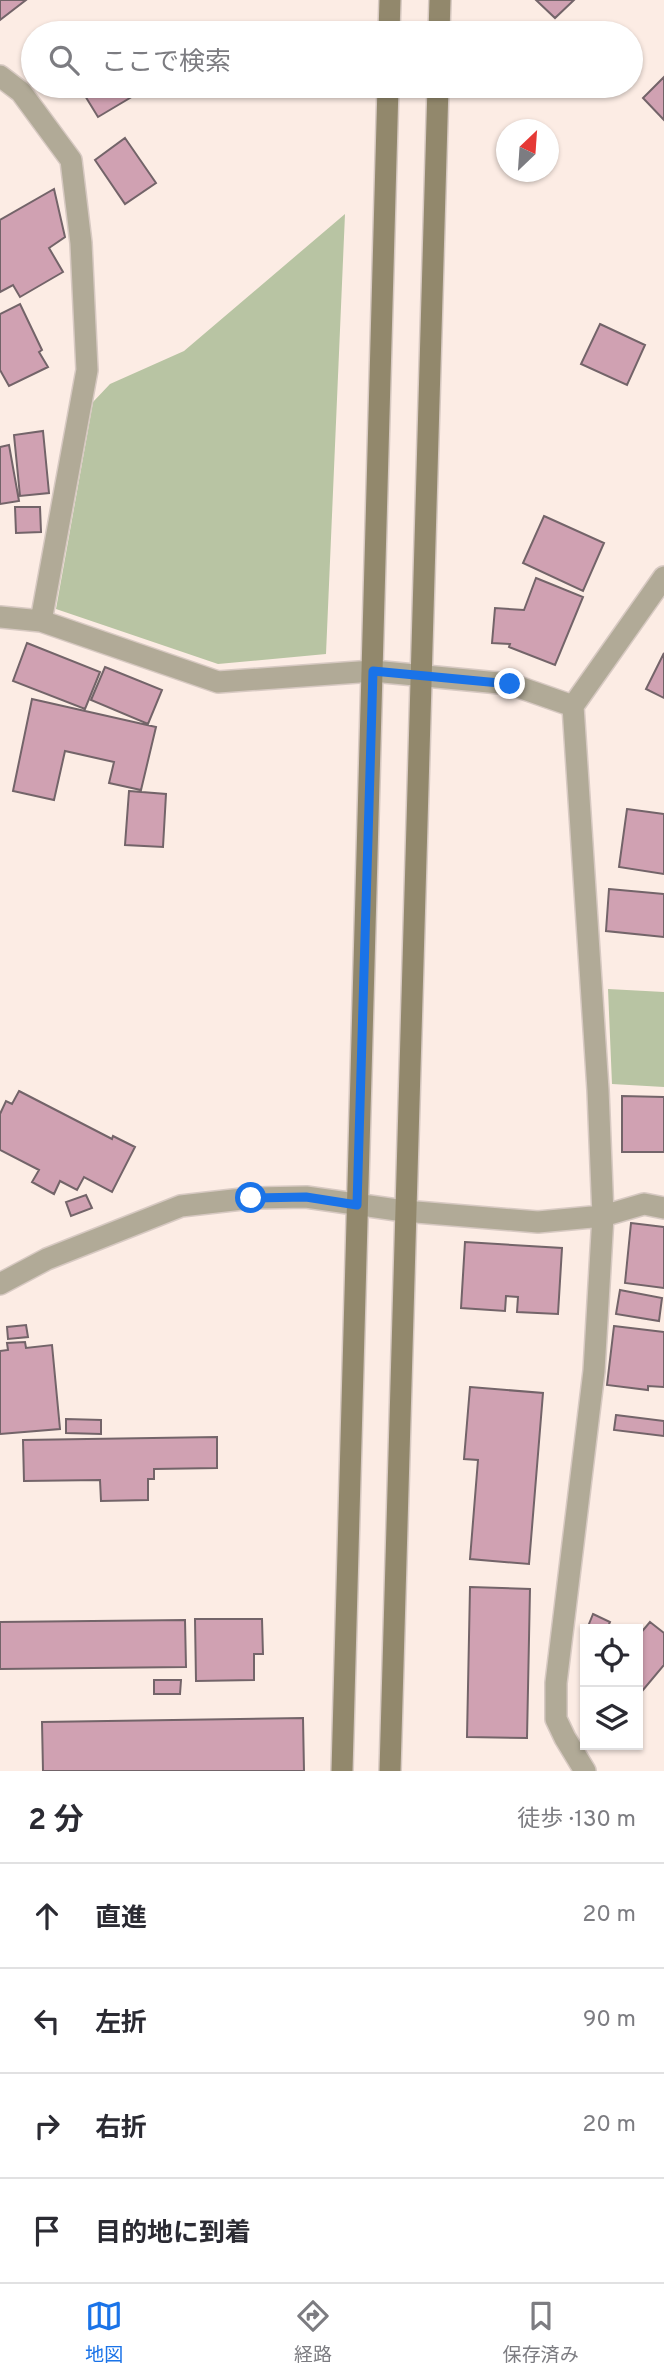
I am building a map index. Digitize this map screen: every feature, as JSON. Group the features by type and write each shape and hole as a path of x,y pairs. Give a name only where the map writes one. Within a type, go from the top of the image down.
{"street":[{"path":"390,0 390,21"},
{"path":"439,21 440,0"},
{"path":"0,76 21,92"},
{"path":"25,98 71,160 81,243 87,370 41,621"},
{"path":"342,1771 388,98"},
{"path":"390,1771 419,674 438,98"},
{"path":"585,1771 556,1718 556,1683 594,1371 604,1216 573,706 664,577"},
{"path":"0,617 41,621 218,682 373,671 419,674 510,684 573,706"},
{"path":"0,1284 47,1259 181,1206 251,1198 306,1197 404,1211 538,1222 604,1216 644,1204 664,1208"}],"green space":[{"path":"345,214 326,654 218,664 56,609 93,402 110,384 184,351"},
{"path":"608,989 664,992 664,1087 612,1084"}],"building":[{"path":"0,0 26,0 0,20"},
{"path":"536,0 574,0 555,18"},
{"path":"664,77 664,120 643,98"},
{"path":"86,98 130,98 98,117"},
{"path":"125,138 156,183 125,204 95,160"},
{"path":"54,189 65,237 49,248 63,272 20,297 13,285 0,292 0,220"},
{"path":"20,304 42,350 39,352 48,367 9,386 0,370 0,314"},
{"path":"600,324 645,345 627,385 581,364"},
{"path":"43,431 49,493 20,496 14,435"},
{"path":"9,445 19,501 0,504 0,447"},
{"path":"15,507 40,507 41,532 16,533"},
{"path":"544,516 604,543 583,591 523,563"},
{"path":"536,578 583,597 555,665 509,647 510,644 492,643 495,608 524,610"},
{"path":"27,643 100,672 85,709 13,681"},
{"path":"664,653 664,698 646,689"},
{"path":"105,667 162,690 148,724 91,700"},
{"path":"32,699 156,727 141,790 109,783 114,762 65,751 54,800 13,791"},
{"path":"129,791 166,794 163,847 125,845"},
{"path":"627,809 664,814 664,874 619,867"},
{"path":"609,889 664,894 664,937 606,931"},
{"path":"19,1091 112,1139 113,1136 135,1147 112,1192 84,1177 77,1190 60,1181 54,1194 32,1182 39,1170 0,1150 0,1114 6,1101 12,1104"},
{"path":"622,1096 664,1097 664,1152 622,1152"},
{"path":"86,1195 92,1208 71,1216 66,1202"},
{"path":"631,1223 664,1227 664,1288 625,1283"},
{"path":"465,1242 562,1248 558,1314 517,1312 518,1297 506,1296 505,1311 461,1308"},
{"path":"620,1290 662,1298 659,1321 616,1314"},
{"path":"26,1325 28,1337 8,1339 7,1327"},
{"path":"614,1326 664,1332 664,1387 648,1386 648,1390 607,1385"},
{"path":"25,1342 26,1348 52,1345 60,1429 0,1434 0,1351 8,1350 7,1343"},
{"path":"470,1387 543,1393 529,1564 470,1559 478,1460 464,1459"},
{"path":"616,1415 664,1421 664,1436 614,1430"},
{"path":"66,1419 101,1420 101,1434 66,1433"},
{"path":"217,1437 217,1468 154,1469 154,1479 148,1479 148,1500 101,1501 100,1480 24,1481 23,1440"},
{"path":"470,1587 530,1589 527,1738 467,1737"},
{"path":"593,1614 610,1622 609,1624 589,1624"},
{"path":"195,1619 262,1619 263,1654 254,1654 254,1680 196,1681"},
{"path":"185,1620 186,1667 0,1669 0,1622"},
{"path":"650,1622 664,1633 664,1665 643,1690 643,1687 643,1630"},
{"path":"154,1680 181,1680 180,1694 154,1694"},
{"path":"303,1718 304,1771 43,1771 42,1722"}],"route":[{"path":"251,1198 306,1197 357,1205 373,671 510,684"}]}
